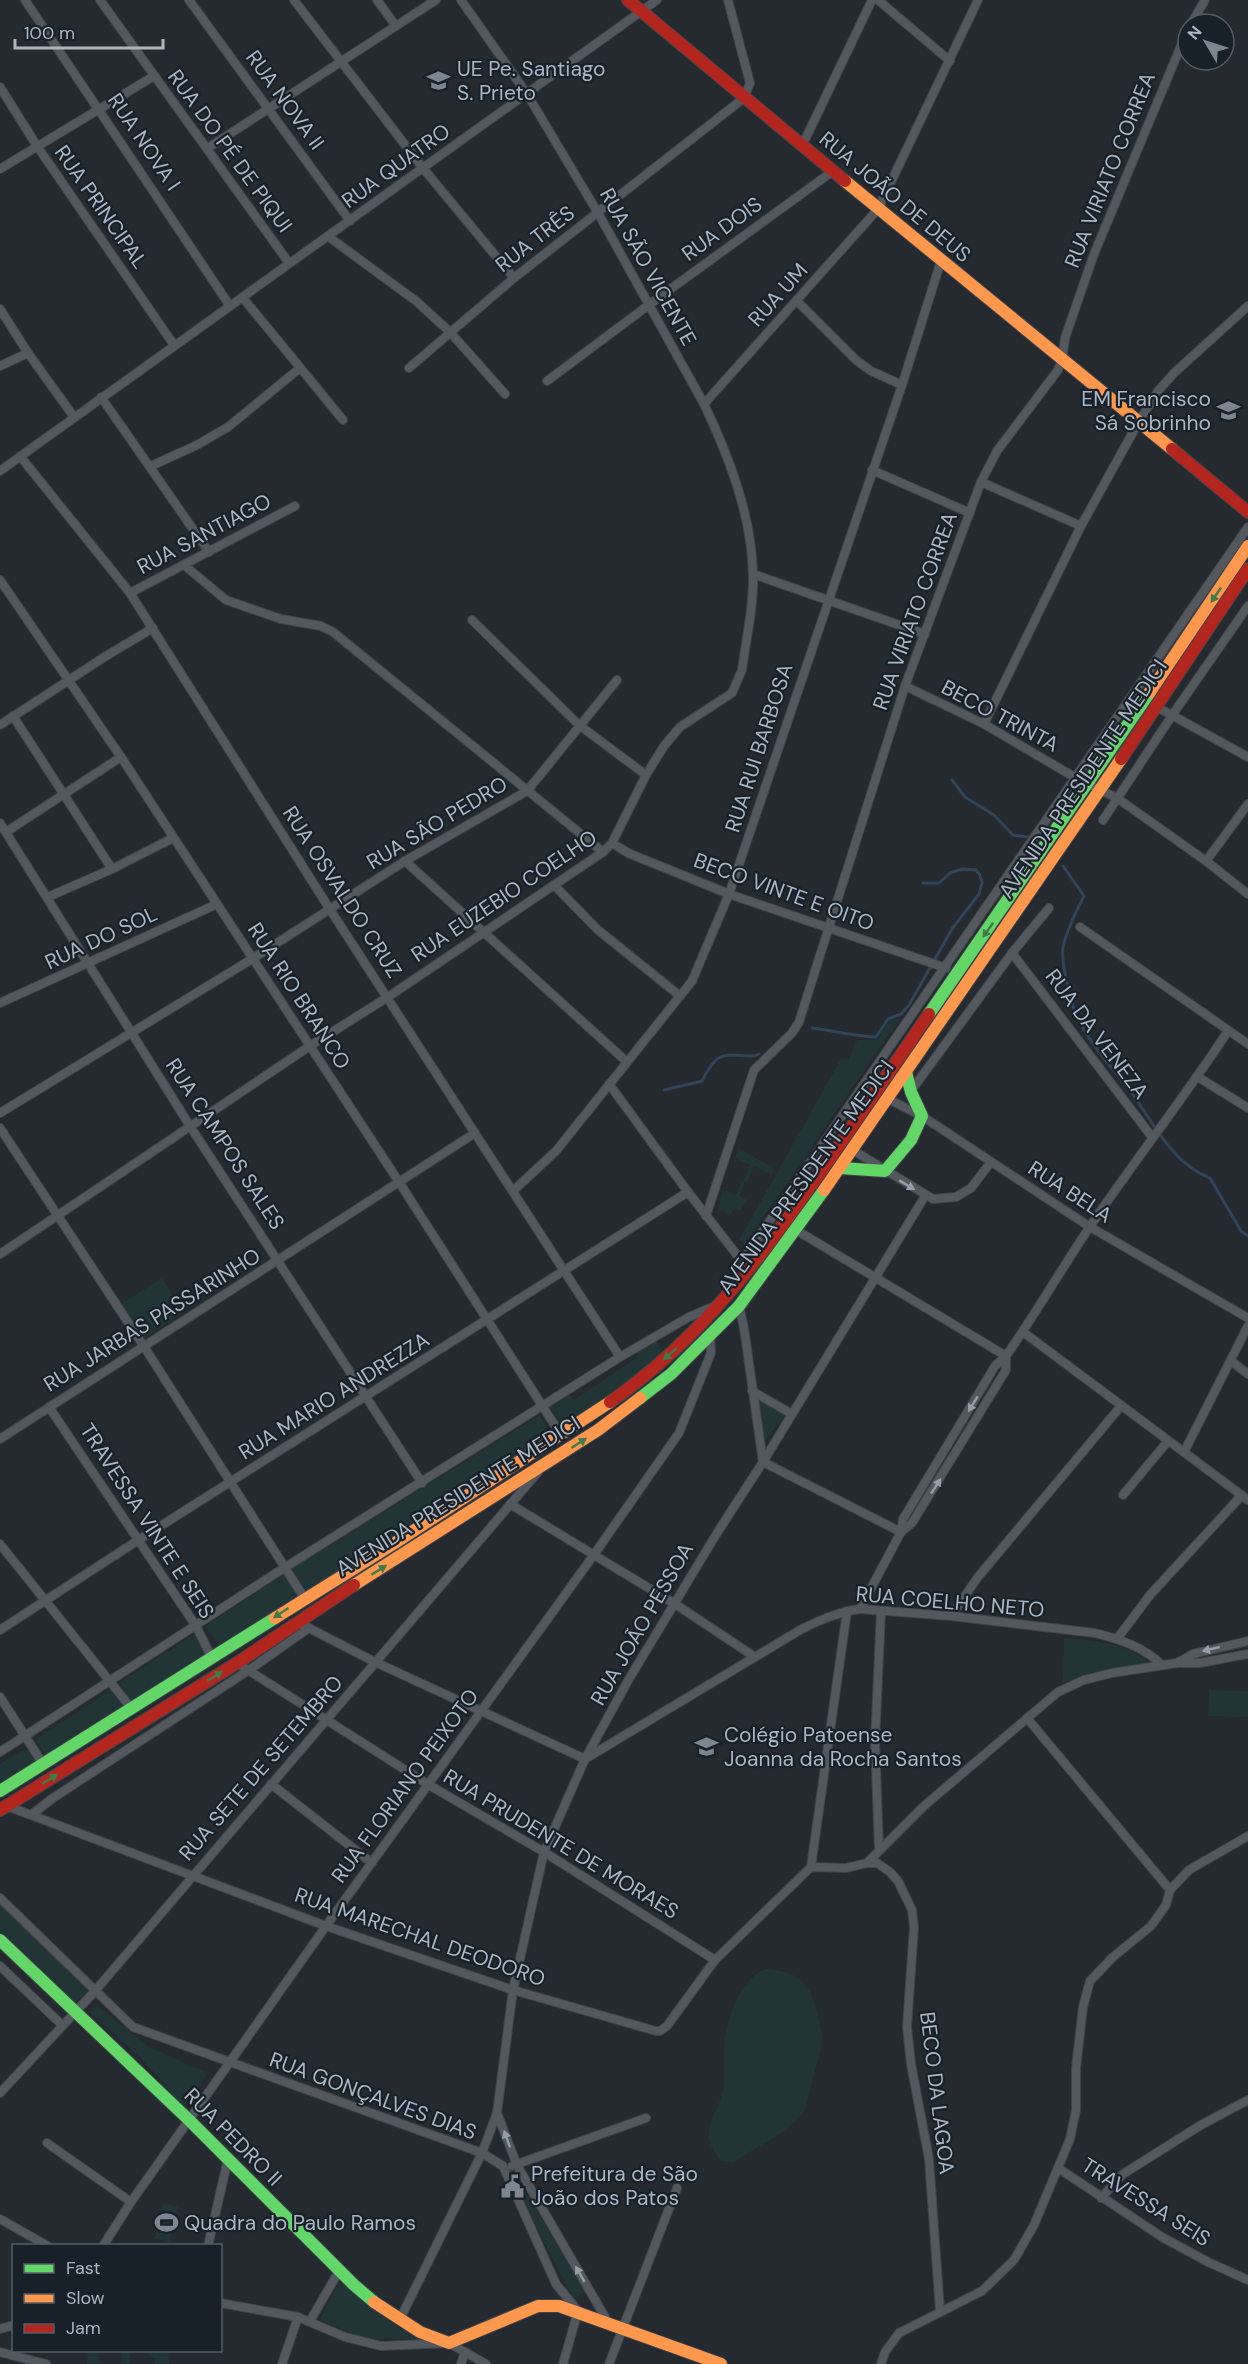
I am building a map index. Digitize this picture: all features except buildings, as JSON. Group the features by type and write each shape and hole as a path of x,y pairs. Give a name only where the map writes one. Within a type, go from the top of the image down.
{"main road":[{"name":"RUA JOÃO DE DEUS","path":"628,0 878,209 1248,512"},
{"name":"AVENIDA PRESIDENTE MEDICI","path":"3,1808 237,1663 297,1622 598,1430 671,1374 710,1336 739,1306 751,1269 796,1230 888,1099 1094,787 1248,546"},
{"name":"AVENIDA PRESIDENTE MEDICI","path":"0,1791 590,1416 630,1388 701,1326 751,1269 1094,787 1157,706 1248,569"},
{"path":"840,1168 885,1171 911,1140 922,1116 911,1092 906,1072"},
{"path":"724,1302 739,1306"},
{"path":"701,1326 710,1336"},
{"path":"590,1416 598,1430"},
{"path":"189,1673 197,1687"},
{"name":"RUA PEDRO II","path":"0,1941 189,2120 339,2271 376,2304 420,2332 449,2343"},
{"path":"449,2343 538,2306 550,2304 578,2311 609,2325 713,2363"}],"street":[{"name":"RUA NOVA I","path":"25,0 230,306"},
{"name":"RUA DO PÉ DE PIQUI","path":"100,0 289,263"},
{"name":"RUA NOVA II","path":"189,0 270,108 350,221"},
{"path":"294,0 422,167 514,278"},
{"path":"377,0 396,26"},
{"path":"208,148 436,0"},
{"name":"RUA SÃO VICENTE","path":"461,0 527,94 650,304 704,404 718,433 741,500 747,522 753,574"},
{"name":"RUA QUATRO","path":"0,471 289,263 329,237 422,167 642,13 657,0"},
{"path":"728,0 750,83 744,98"},
{"path":"802,146 872,0"},
{"path":"878,0 950,61"},
{"name":"RUA UM","path":"704,404 878,209 978,0"},
{"name":"RUA VIRIATO CORREA","path":"706,1216 754,1070 792,1033 800,1022 905,686 981,482 997,451 1058,370 1065,338 1094,254 1176,58"},
{"path":"0,169 154,76"},
{"name":"RUA PRINCIPAL","path":"0,87 37,146 174,345"},
{"name":"RUA TRÊS","path":"409,368 514,278 744,98"},
{"name":"RUA DOIS","path":"547,381 833,171"},
{"path":"329,237 416,302 450,332 505,394"},
{"name":"RUA RUI BARBOSA","path":"513,1191 556,1151 692,981 729,894 827,600 902,385 941,261"},
{"path":"243,298 343,420"},
{"path":"796,301 856,360 871,371 902,385"},
{"path":"984,724 1081,526 1158,391 1174,373 1248,306"},
{"path":"0,309 74,417"},
{"path":"0,366 28,353"},
{"path":"151,466 197,445 228,427 300,368"},
{"path":"101,397 209,552"},
{"name":"RUA OSVALDO CRUZ","path":"20,456 130,593 329,908 620,1357"},
{"path":"872,470 970,513"},
{"path":"981,482 1081,526"},
{"name":"RUA SANTIAGO","path":"130,593 295,506"},
{"path":"609,1084 706,1216 751,1269 946,968 1248,527"},
{"path":"184,565 225,600 281,619 321,626 333,632 603,852"},
{"path":"753,574 925,634"},
{"name":"RUA EUZEBIO COELHO","path":"0,1254 310,1046 388,998 483,931 603,852 612,843 646,775 664,746 680,727 726,697 738,683 745,648 753,574"},
{"name":"RUA RIO BRANCO","path":"0,580 121,757 399,1182 561,1435"},
{"path":"1103,819 1248,606"},
{"path":"472,620 579,725 646,775"},
{"path":"0,725 153,628"},
{"name":"RUA SÃO PEDRO","path":"0,1113 252,959 405,861 527,790 617,680"},
{"name":"BECO TRINTA","path":"905,686 984,724 1076,778 1117,798 1248,894"},
{"path":"1157,706 1248,757"},
{"path":"13,716 112,869"},
{"path":"6,832 121,757"},
{"path":"1206,861 1248,804"},
{"name":"RUA CAMPOS SALES","path":"0,823 190,1126 422,1483"},
{"path":"48,897 112,869 173,838"},
{"name":"BECO VINTE E OITO","path":"612,843 628,853 729,894 946,968"},
{"path":"405,861 627,1062"},
{"path":"554,885 598,930 680,996"},
{"name":"RUA DO SOL","path":"0,1003 217,904"},
{"name":"AVENIDA PRESIDENTE MEDICI","path":"911,1092 1012,953 1049,908"},
{"path":"1080,927 1248,1044"},
{"name":"RUA DA VENEZA","path":"1012,953 1152,1137"},
{"path":"860,1609 901,1533 912,1523 976,1422 1006,1370 1006,1356 1090,1227 1152,1137 1198,1077 1228,1031"},
{"path":"1198,1077 1248,1108"},
{"name":"RUA BELA","path":"875,1092 922,1116 1141,1258 1248,1318"},
{"path":"0,1128 143,1345 305,1599"},
{"name":"RUA JARBAS PASSARINHO","path":"0,1439 475,1133"},
{"path":"840,1143 933,1199 956,1197 971,1188 992,1162"},
{"name":"RUA MARIO ANDREZZA","path":"0,1630 45,1599 688,1192"},
{"name":"RUA JOÃO PESSOA","path":"400,2319 482,2153 497,2113 513,1990 544,1852 585,1759 629,1679 717,1533 763,1462 925,1196"},
{"path":"796,1230 1006,1356"},
{"name":"AVENIDA PRESIDENTE MEDICI","path":"0,1752 284,1568 620,1357 689,1317 724,1302"},
{"path":"739,1306 763,1462 901,1533"},
{"path":"1184,1452 1248,1326"},
{"path":"1023,1332 1245,1498 1150,1595 1117,1638"},
{"name":"RUA FLORIANO PEIXOTO","path":"104,2244 131,2202 326,1926 679,1433 711,1353 710,1336"},
{"path":"1231,1361 1248,1374"},
{"path":"752,1391 792,1414"},
{"path":"951,1616 978,1577 1121,1406"},
{"name":"TRAVESSA VINTE E SEIS","path":"49,1407 140,1539 196,1626 212,1658"},
{"path":"1123,1495 1168,1441"},
{"name":"RUA SETE DE SETEMBRO","path":"0,2092 95,1990 545,1465"},
{"path":"510,1504 675,1604 755,1657"},
{"path":"0,1544 132,1708"},
{"name":"RUA COELHO NETO","path":"585,1759 800,1630 829,1616 847,1611 860,1609 951,1616 1095,1633 1117,1638 1153,1655 1162,1665"},
{"path":"715,1960 811,1867 847,1611"},
{"path":"879,1848 875,1742 881,1611"},
{"path":"297,1622 375,1662 585,1759"},
{"path":"31,1815 53,1798 309,1628"},
{"path":"1177,1663 1193,1654 1248,1641"},
{"path":"811,1867 846,1868 867,1863 879,1848 924,1806 1058,1692 1084,1680 1112,1672 1177,1663 1200,1663 1248,1654"},
{"name":"RUA PRUDENTE DE MORAES","path":"237,1663 429,1785 544,1852 715,1960"},
{"path":"0,1698 43,1764"},
{"path":"1027,1718 1170,1890"},
{"path":"271,1784 372,1863"},
{"name":"RUA MARECHAL DEODORO","path":"3,1808 31,1815 326,1926 513,1990 656,2031 667,2026 715,1960"},
{"path":"881,2364 885,2352 899,2333 982,2291 1014,2260 1034,2225 1070,2139 1076,2110 1078,2048 1083,2007 1090,1981 1113,1957 1151,1926 1166,1905 1170,1890 1189,1870 1248,1836"},
{"name":"BECO DA LAGOA","path":"867,1863 877,1863 890,1872 904,1892 912,1910 914,1927 908,2026 911,2064 929,2159 940,2311"},
{"name":"RUA GONÇALVES DIAS","path":"0,1898 132,2027 482,2153 503,2166"},
{"path":"0,1966 61,2024"},
{"path":"1101,2198 1123,2174 1201,2125 1248,2100"},
{"name":"RUA JOÃO PESSOA","path":"497,2113 517,2165 609,2325"},
{"path":"563,2364 578,2311 556,2284 503,2166 517,2165 646,2118"},
{"path":"47,2143 131,2202"},
{"path":"208,2244 228,2159"},
{"name":"TRAVESSA SEIS","path":"1058,2169 1162,2237 1248,2280"},
{"path":"609,2364 677,2188"},
{"path":"0,2219 44,2244"},
{"path":"310,2321 339,2271"},
{"path":"222,2303 298,2317 345,2337 381,2346 449,2343 486,2364"},
{"path":"282,2364 298,2317"},
{"path":"0,2352 46,2364"},
{"path":"461,2364 465,2352"}],"green space":[{"path":"901,1017 745,1244 739,1240 841,1059 848,1060 857,1040 878,1040 889,1022"},
{"path":"738,1148 774,1168 772,1175 754,1166 747,1183 743,1181 750,1165 735,1158"},
{"path":"741,1182 745,1184 739,1196 747,1200 740,1211 735,1208 729,1216 722,1210 717,1213 723,1190 736,1194"},
{"path":"162,1278 184,1312 143,1339 121,1304"},
{"path":"655,1340 666,1353 623,1388 564,1426 550,1407 569,1395 574,1400 639,1356 637,1353"},
{"path":"758,1400 785,1415 764,1442"},
{"path":"540,1415 552,1436 306,1592 292,1569"},
{"path":"285,1574 299,1598 220,1648 205,1626"},
{"path":"195,1634 209,1656 133,1704 119,1683"},
{"path":"1064,1638 1097,1641 1119,1647 1139,1656 1148,1664 1093,1672 1063,1683"},
{"path":"111,1690 126,1709 46,1757 35,1740"},
{"path":"1209,1690 1248,1691 1248,1717 1208,1716"},
{"path":"25,1749 33,1754 36,1762 0,1785 0,1764"},
{"path":"0,1903 89,1989 74,2005 0,1933"},
{"path":"766,1969 786,1972 806,1986 814,2002 821,2029 820,2052 807,2103 795,2122 779,2135 733,2163 720,2161 709,2139 709,2131 723,2088 725,2040 730,2015 748,1982 756,1974"},
{"path":"97,2005 149,2047 207,2073 185,2105 177,2104 172,2094 151,2069 90,2012"},
{"path":"514,2173 586,2292 573,2298 510,2176"},
{"name":"Quadra do Paulo Ramos","path":"163,2203 178,2207 169,2242 154,2239"},
{"path":"346,2283 370,2307 427,2340 364,2338 322,2321 320,2318 339,2284"},
{"path":"88,2352 98,2352 100,2364 87,2364"},
{"path":"122,2352 138,2352 130,2354 130,2364 122,2364"},
{"path":"138,2352 168,2352 169,2364 155,2364 155,2359 150,2354"}],"waterway":[{"path":"952,780 965,797 994,815 1013,835 1028,837"},
{"path":"1063,866 1084,896 1069,927 1063,951 1066,979 1076,1015 1093,1044 1136,1099 1167,1144 1186,1164 1210,1178 1241,1231 1248,1236"},
{"path":"812,1028 876,1037 888,1019 901,1014 909,1005 952,929 979,894 982,883 976,870 962,869 950,873 939,883 923,883"},
{"path":"664,1090 702,1081 713,1063 723,1056 759,1054"}],"traffic: fast":[{"path":"929,1014 1150,692"},
{"path":"840,1168 885,1171 911,1140 922,1116 911,1092 906,1072"},
{"path":"640,1398 671,1374 739,1306 824,1190"},
{"path":"0,1791 275,1618"},
{"path":"0,1940 189,2120 354,2285 374,2302"}],"traffic: slow":[{"path":"845,181 1172,449"},
{"path":"1150,692 1248,546"},
{"path":"824,1190 1121,759"},
{"path":"354,1585 598,1430 640,1398"},
{"path":"275,1618 398,1541 610,1402"},
{"path":"374,2302 420,2332 449,2343 538,2306 559,2306 721,2364"}],"traffic: jam":[{"path":"628,0 845,181"},
{"path":"1172,449 1248,512"},
{"path":"1121,759 1248,569"},
{"path":"610,1402 674,1350 729,1293 754,1263 802,1198 929,1014"},
{"path":"0,1810 237,1663 354,1585"}],"place":[{"name":"UE Pe. Santiago S. Prieto","path":"439,81"},
{"name":"EM Francisco Sá Sobrinho","path":"1229,411"},
{"name":"Colégio Patoense Joanna da Rocha Santos","path":"706,1747"},
{"name":"Prefeitura de São João dos Patos","path":"513,2186"},
{"name":"Quadra do Paulo Ramos","path":"166,2223"}]}
